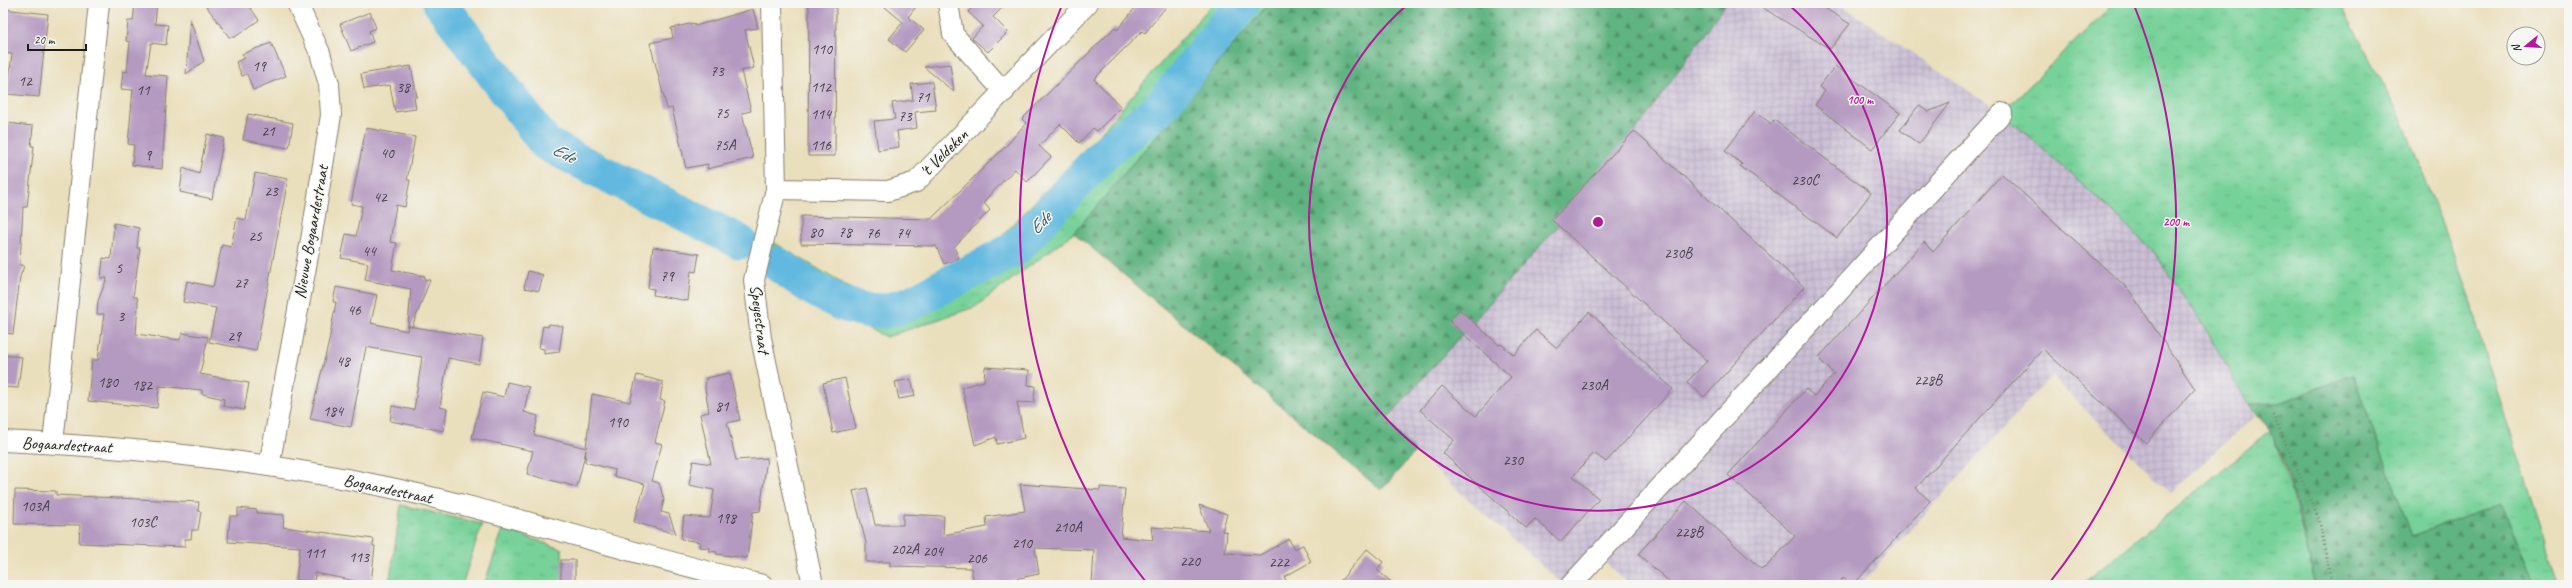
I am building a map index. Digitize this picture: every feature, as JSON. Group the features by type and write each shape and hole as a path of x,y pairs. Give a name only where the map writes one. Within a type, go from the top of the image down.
{"street":[{"path":"53,443 99,3"},
{"name":"Nieuwe Bogaardestraat","path":"269,466 311,240 331,115 329,84 320,53 297,3"},
{"name":"Speyestraat","path":"772,3 776,189 754,280 761,338 813,585"},
{"path":"948,3 953,34 1004,92"},
{"name":"'t Veldeken","path":"776,189 888,191 916,182 1088,3"},
{"path":"1571,585 2002,113"},
{"name":"Bogaardestraat","path":"3,441 163,451 269,466 382,486 509,516 686,567 764,585"}],"path":[{"path":"2272,415 2319,519 2332,585"}],"shaded area":[{"path":"1726,3 1838,3 2002,113 2088,189 2154,252 2210,336 2255,416 2170,493 2051,376 1860,585 1629,585 1594,551 1562,583 1415,452 1386,420 1611,166"}],"green space":[{"path":"1213,3 1269,3 1074,233 975,307 886,337 767,275 773,242 875,303 1001,237 1095,139"},
{"path":"1269,3 1726,3 1611,166 1386,420 1415,452 1381,490 1074,233"},
{"path":"2114,3 2340,3 2403,122 2473,307 2477,329 2560,585 2536,585 2501,504 2412,537 2353,375 2279,403 2248,404 2210,336 2154,252 2088,189 2002,113"},
{"path":"2353,375 2412,536 2501,504 2536,585 2316,585 2292,488 2279,450 2269,429 2248,404 2279,403"},
{"path":"2271,430 2292,492 2316,585 2081,585"},
{"path":"401,505 482,524 462,585 389,585"},
{"path":"503,529 562,549 563,585 484,585"}],"building":[{"path":"135,3 157,3 155,24 168,25 166,45 151,43 146,74 168,76 162,169 132,165 134,145 128,144 133,90 121,89 123,71 127,72 130,42 126,41 128,21 133,21"},
{"path":"204,3 247,3 259,20 235,37 229,37"},
{"path":"809,3 836,3 835,156 808,156"},
{"path":"880,3 919,3 908,17 924,30 905,52 889,39 903,22"},
{"path":"977,3 1007,3 993,17 1008,32 988,52 972,38 983,26 968,12"},
{"path":"1139,3 1169,3 1145,33 1142,31 1094,79 1121,107 1097,131 1093,128 1079,143 1060,124 1039,146 1051,157 1027,182 1015,169 986,199 984,203 990,210 954,247 959,258 944,264 936,246 801,244 801,216 931,219 1007,145 1026,123 1022,119 1115,27 1117,30"},
{"path":"1755,3 1817,3 1850,24 1830,49"},
{"path":"3,9 48,14 39,97 7,94 12,54 3,53"},
{"path":"753,9 758,28 745,30 754,68 741,71 751,111 742,113 753,158 707,169 708,164 686,168 672,108 667,109 650,43 673,38 671,28 694,23 695,26"},
{"path":"370,12 376,28 369,31 373,42 351,51 340,24"},
{"path":"190,19 204,61 186,74"},
{"path":"271,43 286,76 253,90 247,74 242,76 236,62 245,58 242,54"},
{"path":"950,64 954,92 924,67"},
{"path":"411,66 417,97 414,97 416,109 395,112 390,85 364,89 361,74"},
{"path":"1835,66 1900,113 1872,149 1815,105 1825,91 1819,87"},
{"path":"932,82 936,110 915,112 917,128 897,131 899,147 878,150 874,121 895,119 892,103 913,100 911,84"},
{"path":"1950,103 1919,144 1900,130 1919,105 1928,112"},
{"path":"1755,111 1771,124 1774,120 1871,193 1837,238 1740,166 1742,164 1725,151"},
{"path":"248,114 293,123 289,148 243,140"},
{"path":"6,123 33,126 31,146 34,146 27,207 23,207 20,265 24,266 20,277 13,334 3,333 3,241 6,216 3,215 3,163"},
{"path":"366,128 415,137 407,180 410,180 405,207 396,205 390,242 397,243 392,270 425,276 424,279 430,280 412,327 408,326 411,289 365,280 368,263 341,258 346,234 356,236 362,206 351,204"},
{"path":"1634,131 1804,287 1704,397 1687,382 1707,361 1552,220"},
{"path":"207,134 224,138 212,199 180,192 183,168 199,174"},
{"path":"255,173 288,179 256,351 209,342 216,308 183,302 187,281 213,287 222,245 231,247 237,218 246,220"},
{"path":"2002,174 2129,290 2195,389 2146,443 2043,349 1916,488 1930,501 1853,585 1843,578 1837,585 1673,585 1638,554 1686,501 1761,569 1763,567 1765,568 1795,536 1728,475 1806,389 1814,396 1834,374 1818,358 1924,242 1933,252"},
{"path":"114,223 139,228 137,248 140,248 133,297 137,297 138,304 136,334 180,340 182,333 208,337 200,374 249,383 244,410 223,406 224,399 202,394 202,390 159,386 157,408 88,401 92,360 98,360 104,314 97,314 98,301 107,278 101,278 103,258 111,259"},
{"path":"653,247 699,254 696,272 691,271 688,301 653,295 654,289 648,288"},
{"path":"528,271 543,275 539,291 524,288"},
{"path":"336,287 377,295 371,323 407,331 408,326 483,338 479,364 448,358 440,407 447,409 444,431 390,421 392,406 414,410 422,357 366,347 351,427 310,419 329,341 336,302 333,302"},
{"path":"1459,309 1499,345 1501,344 1514,355 1536,330 1557,348 1589,312 1673,389 1606,462 1594,453 1573,476 1599,499 1561,542 1535,519 1526,528 1443,453 1454,440 1420,410 1442,386 1476,416 1511,377 1449,321"},
{"path":"549,324 563,326 559,352 544,354 544,349 539,348 543,326 548,327"},
{"path":"3,355 22,357 18,388 3,387"},
{"path":"985,367 1029,370 1028,385 1035,386 1034,403 1017,402 1024,438 997,444 996,437 975,445 962,387 984,381"},
{"path":"730,373 740,420 727,423 736,460 767,458 760,511 753,512 747,558 716,554 717,552 709,551 710,548 699,547 700,542 681,539 684,516 710,518 714,490 689,485 693,461 711,464 700,414 709,412 705,388 706,378"},
{"path":"637,375 663,382 660,400 665,401 655,442 662,444 652,481 659,483 664,500 661,512 669,514 676,534 634,522 645,484 614,476 615,470 585,462 586,450 577,487 527,474 533,451 472,438 483,392 504,397 507,382 529,387 524,412 538,416 534,435 586,448 592,394 630,402"},
{"path":"845,378 856,428 833,433 823,383"},
{"path":"911,379 915,396 899,399 895,382"},
{"path":"1020,484 1100,490 1100,487 1125,489 1121,537 1153,540 1151,527 1209,531 1199,505 1227,514 1222,531 1227,532 1225,553 1260,555 1289,539 1294,549 1303,545 1311,562 1284,577 1289,585 1092,585 1094,550 1035,548 1039,574 1009,580 1010,585 974,585 971,568 890,566 890,562 866,562 866,543 853,491 867,488 875,525 903,525 903,514 944,516 943,535 987,527 986,517 1025,511"},
{"path":"15,490 56,491 56,495 199,502 198,511 201,512 198,530 192,530 191,539 185,539 185,547 79,543 80,525 14,524"},
{"path":"238,508 257,510 257,513 284,515 283,527 374,539 373,546 375,546 371,584 315,573 314,582 296,580 300,547 228,542 230,516 238,516"},
{"path":"1367,549 1383,562 1377,570 1395,585 1337,585"},
{"path":"561,560 575,560 575,585 561,585"}],"waterway":[{"name":"Ede","path":"440,3 546,144 740,242"},
{"name":"Ede","path":"777,264 813,289 842,304 865,310 886,311 911,303 1016,248 1106,151 1160,107 1243,3"}]}
